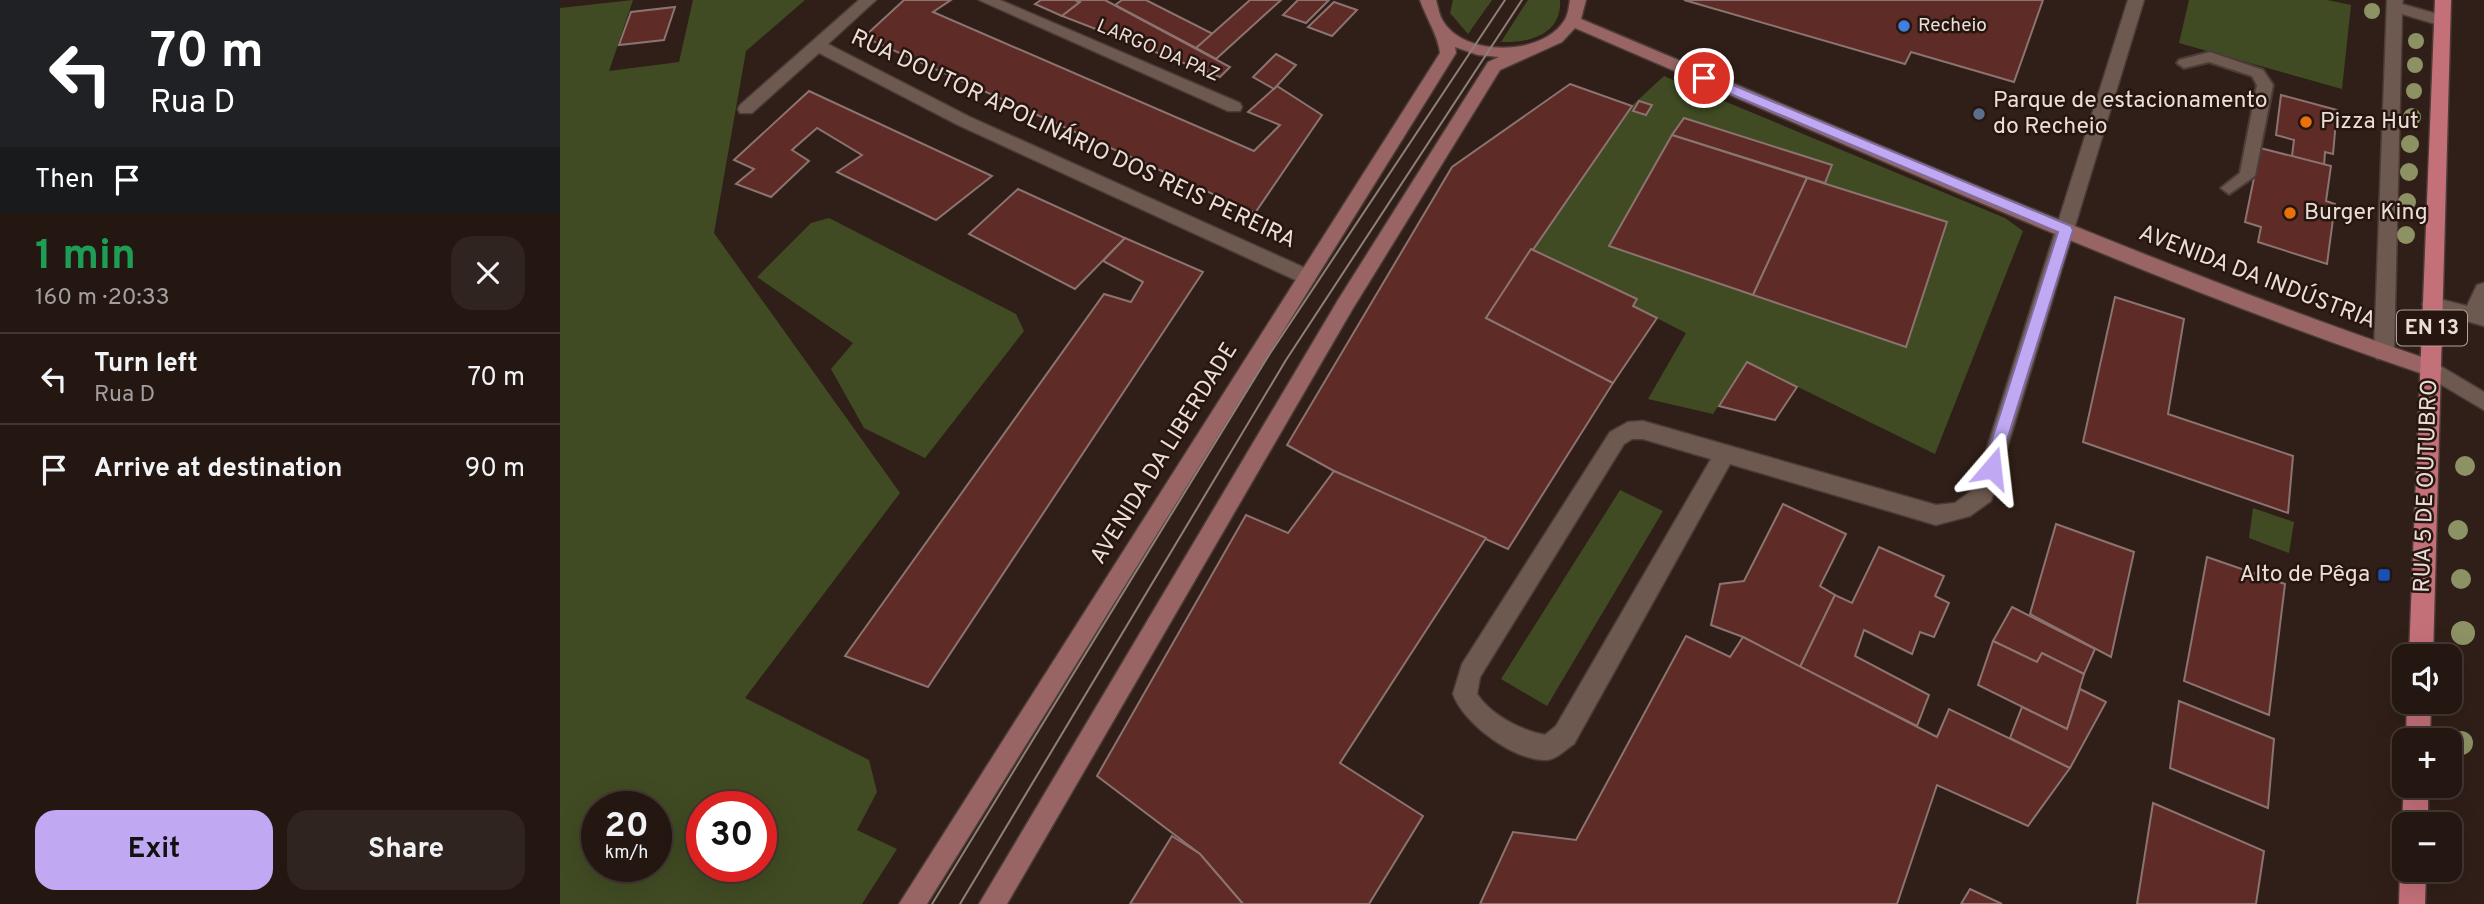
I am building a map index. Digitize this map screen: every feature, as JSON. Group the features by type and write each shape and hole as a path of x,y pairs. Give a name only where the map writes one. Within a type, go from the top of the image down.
{"main road":[{"name":"RUA 5 DE OUTUBRO","path":"2421,644 2442,0"},
{"path":"2412,904 2413,882"}],"street":[{"path":"746,109 868,0"},
{"name":"LARGO DA PAZ","path":"988,0 1234,107"},
{"path":"1428,0 1429,15 1439,30 1455,41 1476,49 1525,50"},
{"path":"992,904 1331,328 1494,66 1525,50 1546,44 1562,34 1573,22 1578,0"},
{"path":"1724,454 1565,735 1548,748 1531,746 1473,712 1465,694 1470,673 1617,438 1628,431 1643,430 1936,516 1954,514 1975,505 1983,494 2136,0"},
{"path":"2384,353 2392,2 2442,21"},
{"name":"AVENIDA DA INDÚSTRIA","path":"1573,22 2066,230 2313,328 2431,369"},
{"name":"AVENIDA DA LIBERDADE","path":"912,904 1448,53 1447,41 1439,30"},
{"name":"RUA DOUTOR APOLINÁRIO DOS REIS PEREIRA","path":"818,46 964,121 1307,277"},
{"path":"2432,304 2478,316 2484,290"},
{"path":"2431,369 2484,402"}],"lane":[{"path":"2184,63 2210,57 2258,73 2265,85 2246,176 2229,188"}],"green space":[{"path":"633,0 609,71 679,62 693,0 805,0 746,51 714,233 900,493 745,698 869,760 877,792 857,830 897,849 862,904 560,904 560,8"},
{"path":"1453,0 1492,0 1468,34 1450,13"},
{"path":"1528,0 1560,0 1556,21 1542,34 1533,38 1501,42"},
{"path":"2189,0 2327,0 2351,5 2342,89 2179,43"},
{"path":"1664,76 2005,218 2023,231 1935,454 1747,362 1713,414 1648,399 1686,333 1633,306 1636,299 1531,249 1626,111"},
{"path":"829,218 1016,314 1024,331 925,458 864,428 831,369 853,343 757,277 811,223"},
{"path":"1620,490 1663,511 1547,706 1501,679"},
{"path":"2253,508 2294,522 2289,553 2249,538"}],"building":[{"path":"904,0 951,0 933,12 1254,151 1280,125 1248,112 1277,86 1322,115 1255,213 864,37"},
{"path":"1041,0 1080,2 1062,16 1035,4"},
{"path":"1075,0 1105,0 1230,67 1220,77 1062,16 1080,2"},
{"path":"1122,0 1146,0 1213,34 1196,48 1115,5"},
{"path":"1250,0 1281,0 1216,59 1196,48"},
{"path":"1298,0 1329,0 1306,23 1283,15"},
{"name":"Recheio","path":"1684,0 2043,0 2014,82 1911,52 1905,64"},
{"path":"1334,2 1357,10 1332,36 1308,27"},
{"path":"675,7 664,40 619,45 631,12"},
{"path":"1276,54 1296,65 1274,89 1253,77"},
{"path":"1570,84 1632,106 1486,318 1613,383 1508,549 1334,471 1287,445 1452,167"},
{"path":"809,91 992,176 936,220 837,172 862,155 817,128 792,150 809,161 771,197 736,184 754,169 734,160"},
{"name":"Pizza Hut","path":"2281,95 2337,110 2333,154 2325,152 2324,166 2292,156 2294,140 2276,135"},
{"path":"1639,101 1652,105 1646,115 1633,111"},
{"path":"1684,118 1832,165 1825,183 1672,135"},
{"path":"1672,135 1807,178 1753,295 1609,246"},
{"name":"Burger King","path":"2260,148 2331,166 2326,201 2335,204 2327,264 2258,242 2261,227 2245,222"},
{"path":"1807,178 1947,222 1906,347 1753,295"},
{"path":"1018,189 1125,238 1075,289 969,234"},
{"path":"1125,238 1203,272 928,687 845,656 1104,294 1131,302 1143,282 1103,261"},
{"path":"1531,249 1637,299 1633,306 1657,318 1613,383 1486,318"},
{"path":"2115,297 2184,319 2168,414 2293,456 2288,513 2083,442"},
{"path":"1747,362 1797,387 1775,420 1719,406"},
{"path":"1334,471 1486,538 1340,763 1423,816 1369,904 1243,904 1200,854 1097,776 1246,515 1288,533"},
{"path":"1783,504 1846,534 1820,586 1835,595 1800,667 1743,637 1711,625 1720,584 1744,581"},
{"path":"2056,524 2134,552 2111,657 2030,614"},
{"path":"1879,547 1944,576 1935,596 1949,603 1934,637 1920,632 1912,654 1864,630 1855,656 1929,695 1917,726 1800,667 1835,595 1852,603"},
{"path":"2207,557 2285,584 2269,715 2184,681"},
{"path":"2012,607 2095,649 2084,674 2042,653 2037,662 1993,641"},
{"path":"1686,636 1730,657 1743,637 1937,737 1949,709 2070,768 2028,826 1937,785 1897,904 1480,904 1513,832 1576,840"},
{"path":"1993,641 2037,662 2042,653 2084,674 2067,729 1978,685"},
{"path":"2080,689 2106,702 2070,768 2010,738 2022,707 2067,729"},
{"path":"2179,701 2274,739 2268,808 2170,768"},
{"path":"2153,803 2264,851 2256,904 2137,904"},
{"path":"1172,836 1200,854 1243,904 1130,904"},
{"path":"1970,889 2002,904 1961,904"}],"tram line":[{"path":"932,904 1269,355 1505,0"},
{"path":"960,904 1286,360 1522,0"}],"place":[{"name":"Recheio","path":"1904,26"},
{"name":"Parque de estacionamento do Recheio","path":"1979,114"},
{"name":"Pizza Hut","path":"2306,122"},
{"name":"Burger King","path":"2290,213"},
{"name":"Alto de Pêga","path":"2384,575"}],"route":[{"path":"1704,78 2066,230 1992,468"}]}
